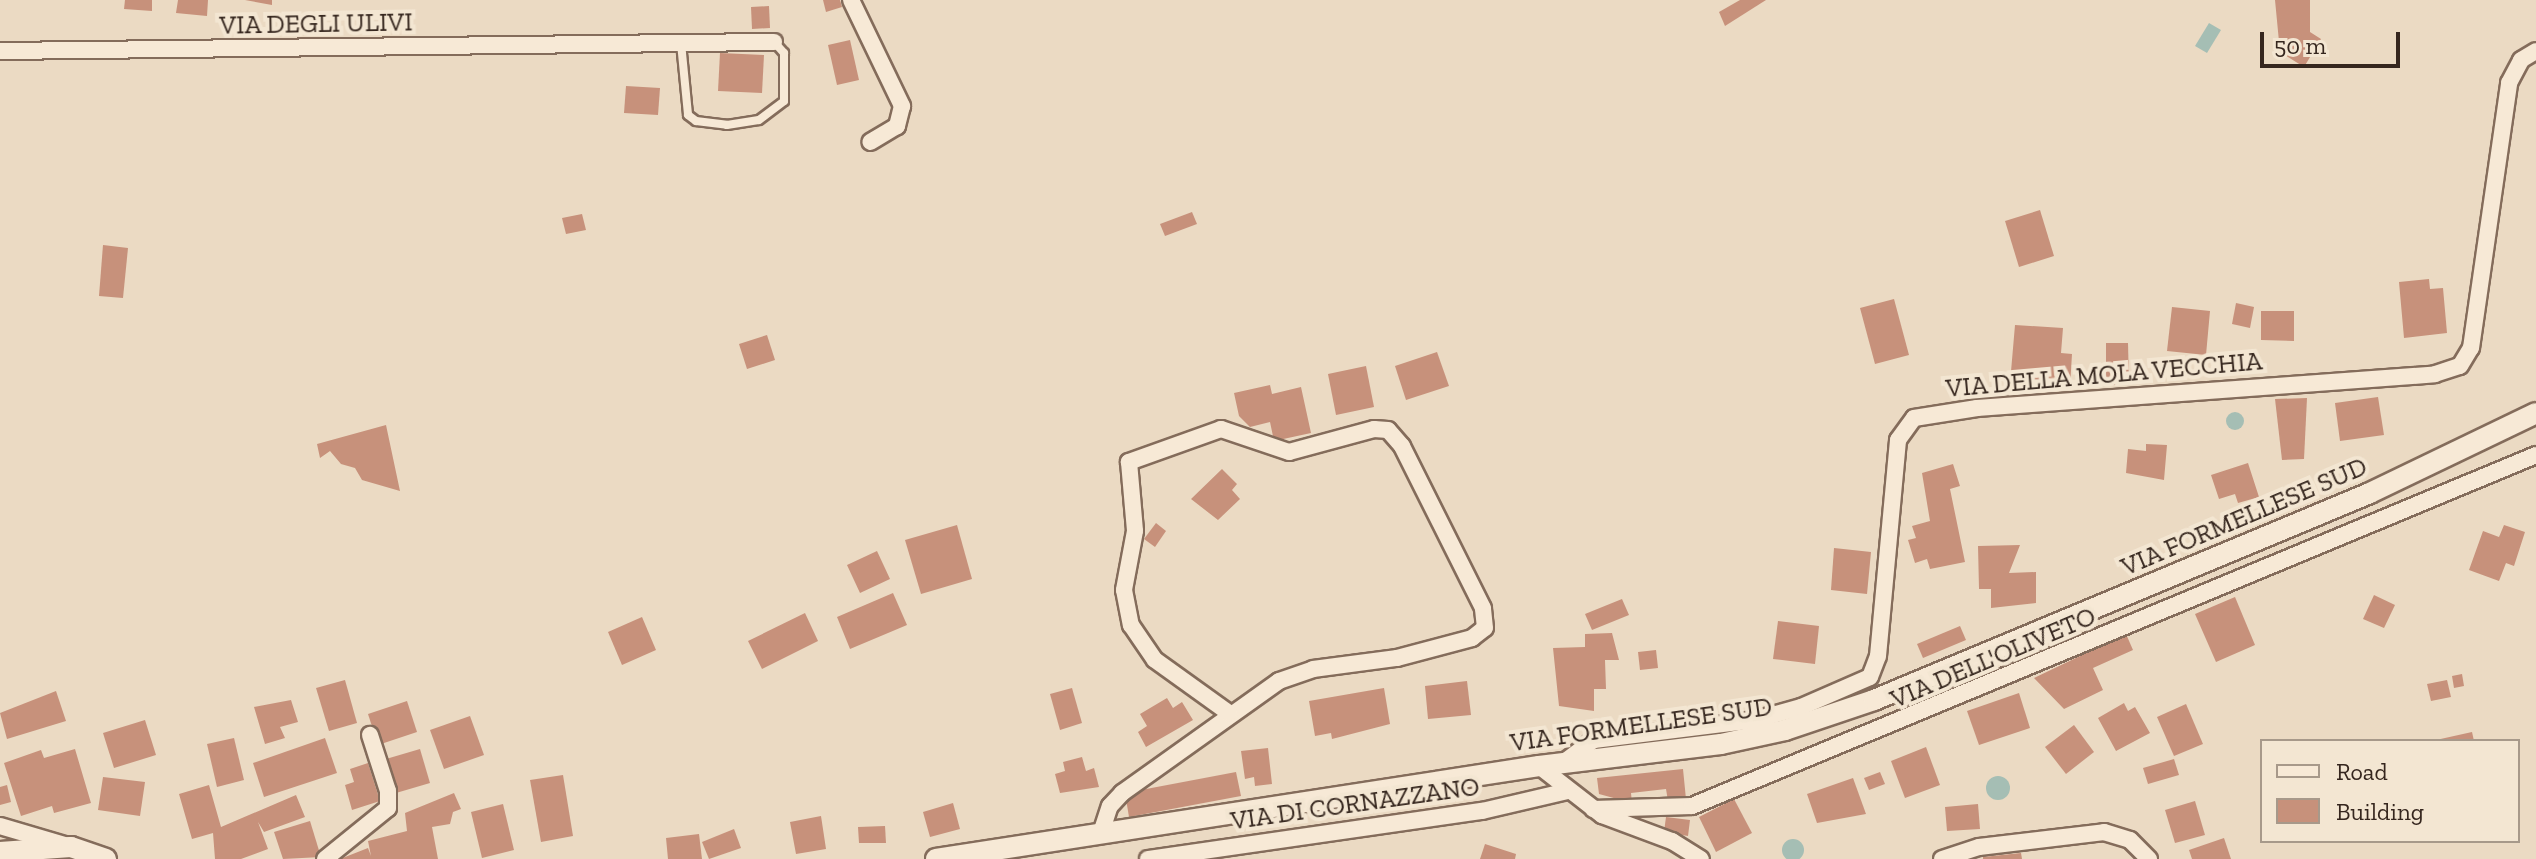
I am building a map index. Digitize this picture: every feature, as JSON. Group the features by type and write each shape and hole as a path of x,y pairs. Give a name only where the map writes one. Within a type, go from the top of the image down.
{"street":[{"path":"851,0 902,106 897,126 870,142"},
{"name":"VIA DEGLI ULIVI","path":"0,51 774,42"},
{"name":"VIA DELLA MOLA VECCHIA","path":"1563,763 1600,738 1755,720 1867,680 1878,656 1899,436 1914,418 1977,408 2442,373 2460,366 2471,348 2509,83 2521,60 2536,51"},
{"name":"VIA FORMELLESE SUD","path":"936,859 1539,766 1745,740 1874,700 2370,493 2536,413"},
{"path":"1101,833 1110,806 1122,793 1229,713 1295,674 1397,658 1468,639 1485,628 1483,608 1402,446 1388,430 1374,429 1289,452 1234,430 1214,430 1129,462 1135,531 1124,590 1131,625 1155,660 1229,713"},
{"name":"VIA DELL'OLIVETO","path":"1593,809 1692,806 2536,455"},
{"path":"325,859 388,808 387,784 370,735"},
{"path":"1539,766 1593,809 1701,859"},
{"name":"VIA DI CORNAZZANO","path":"1148,859 1482,811 1568,791"},
{"path":"0,826 106,859"},
{"path":"1942,859 1979,847 2104,832 2130,840 2149,859"},
{"path":"0,852 71,847"}],"lane":[{"name":"VIA DEGLI ULIVI","path":"681,43 688,115 696,121 727,125 759,120 784,101 784,53 774,42"}],"shaded area":[{"path":"2209,23 2221,30 2207,53 2195,46"},
{"path":"2235,412 2244,421 2235,430 2226,421"},
{"path":"1998,776 2009,783 2010,788 2003,799 1998,800 1987,793 1986,788 1993,777"},
{"path":"1793,839 1803,846 1801,858 1785,858 1782,850 1785,842"}],"building":[{"path":"125,0 152,0 152,11 124,9"},
{"path":"178,0 208,0 207,16 176,13"},
{"path":"245,0 272,0 272,5"},
{"path":"823,0 840,0 842,7 826,12"},
{"path":"1740,0 1766,0 1725,26 1719,12"},
{"path":"2275,0 2310,0 2310,32 2321,39 2304,67 2280,52"},
{"path":"769,6 770,28 752,29 751,7"},
{"path":"850,40 859,80 837,85 828,45"},
{"path":"720,53 764,55 762,93 718,91"},
{"path":"626,86 660,88 658,115 624,113"},
{"path":"2040,210 2054,256 2019,267 2005,221"},
{"path":"1192,212 1197,224 1165,236 1160,224"},
{"path":"582,214 586,230 566,234 562,218"},
{"path":"103,245 128,248 123,298 99,296"},
{"path":"2429,279 2430,289 2443,288 2447,333 2404,338 2399,282"},
{"path":"1894,299 1909,355 1875,364 1860,308"},
{"path":"2236,303 2254,307 2250,328 2232,324"},
{"path":"2172,307 2210,311 2206,355 2167,351"},
{"path":"2261,311 2294,311 2294,341 2261,340"},
{"path":"2015,325 2063,328 2061,353 2072,354 2070,387 2010,383"},
{"path":"767,335 775,360 747,369 739,344"},
{"path":"2106,343 2128,343 2129,385 2106,385"},
{"path":"1437,352 1449,386 1406,400 1395,366"},
{"path":"1366,366 1374,407 1336,415 1328,374"},
{"path":"1270,385 1272,394 1301,387 1311,433 1274,441 1270,422 1250,427 1239,416 1234,393"},
{"path":"2378,397 2384,435 2340,441 2335,403"},
{"path":"2307,398 2304,459 2282,460 2275,399"},
{"path":"386,425 400,491 362,480 355,468 341,464 330,451 320,458 317,444"},
{"path":"2146,444 2167,445 2164,480 2126,473 2128,449 2146,451"},
{"path":"2248,463 2259,497 2238,503 2235,494 2219,499 2211,475"},
{"path":"1953,464 1960,486 1950,489 1965,562 1930,569 1927,559 1915,563 1908,540 1916,538 1912,526 1930,521 1922,473"},
{"path":"1222,469 1237,484 1232,490 1240,499 1218,520 1191,499"},
{"path":"1156,523 1166,531 1155,547 1144,539"},
{"path":"957,525 972,579 921,594 905,540"},
{"path":"2504,525 2525,532 2514,566 2506,563 2499,581 2469,570 2483,531 2499,537"},
{"path":"2020,545 2009,573 2036,572 2036,603 1991,608 1991,589 1979,589 1978,546"},
{"path":"1834,548 1871,552 1867,594 1831,590"},
{"path":"877,551 890,579 860,593 847,565"},
{"path":"893,593 907,625 850,649 837,617"},
{"path":"2374,595 2395,605 2384,628 2363,619"},
{"path":"2235,597 2255,645 2216,662 2195,614"},
{"path":"1622,599 1629,615 1592,630 1585,614"},
{"path":"805,613 818,641 762,669 748,641"},
{"path":"642,617 656,650 622,665 608,632"},
{"path":"1778,621 1819,626 1815,664 1773,659"},
{"path":"1960,626 1966,640 1923,658 1917,644"},
{"path":"1612,633 1619,660 1605,660 1606,689 1594,689 1594,711 1559,706 1553,648 1585,647 1585,634"},
{"path":"2126,634 2133,650 2093,668 2103,690 2064,709 2034,678"},
{"path":"1656,650 1658,668 1640,670 1638,652"},
{"path":"2462,674 2464,686 2454,688 2452,676"},
{"path":"345,680 357,723 329,731 316,688"},
{"path":"2447,680 2451,697 2431,701 2427,684"},
{"path":"1467,681 1471,715 1428,719 1425,686"},
{"path":"1072,688 1082,723 1060,730 1050,694"},
{"path":"1384,688 1390,724 1332,739 1331,733 1315,736 1309,701"},
{"path":"56,691 66,721 7,739 0,713"},
{"path":"2019,693 2030,728 1979,745 1967,711"},
{"path":"1167,698 1173,708 1182,702 1193,720 1146,747 1138,732 1147,726 1140,714"},
{"path":"291,700 298,722 280,727 285,738 265,744 254,707"},
{"path":"407,701 417,732 378,745 368,714"},
{"path":"2124,703 2128,711 2135,707 2150,733 2116,751 2098,718"},
{"path":"2186,704 2203,744 2174,756 2157,717"},
{"path":"470,716 484,755 444,769 430,730"},
{"path":"145,720 156,755 114,768 103,733"},
{"path":"2074,725 2094,752 2066,774 2045,747"},
{"path":"2472,732 2474,739 2440,739"},
{"path":"234,738 244,780 217,787 207,744"},
{"path":"325,738 337,773 264,797 253,763"},
{"path":"1926,747 1940,785 1905,798 1891,761"},
{"path":"1268,748 1272,784 1255,786 1254,777 1245,779 1241,751"},
{"path":"75,749 91,803 54,813 52,806 21,816 4,763 41,750 44,758"},
{"path":"420,749 430,783 396,793 386,759"},
{"path":"1082,757 1086,771 1094,768 1099,787 1060,793 1055,774 1065,771 1063,762"},
{"path":"2174,759 2179,775 2148,784 2143,768"},
{"path":"368,763 380,801 352,810 345,785 354,782 350,769"},
{"path":"1683,769 1686,799 1668,801 1666,789 1631,793 1632,803 1599,794 1597,778"},
{"path":"1236,772 1241,796 1129,817 1125,793"},
{"path":"1880,772 1885,784 1869,790 1864,778"},
{"path":"563,775 573,836 541,842 530,780"},
{"path":"103,777 145,782 140,816 98,810"},
{"path":"1853,778 1866,814 1817,823 1807,794"},
{"path":"7,785 11,802 0,805 0,787"},
{"path":"209,785 221,827 296,795 305,817 264,832 258,822 268,849 241,859 215,859 213,833 192,839 179,794"},
{"path":"454,793 461,809 453,812 450,824 432,827 438,859 340,859 368,848 371,856 368,841 407,831 405,813"},
{"path":"1734,799 1752,833 1716,852 1699,817"},
{"path":"2195,801 2205,835 2175,843 2165,810"},
{"path":"953,803 960,829 930,837 923,812"},
{"path":"503,804 514,850 482,858 471,812"},
{"path":"1978,804 1980,829 1947,831 1945,807"},
{"path":"821,816 826,849 796,854 790,822"},
{"path":"1666,817 1690,820 1688,836 1664,832"},
{"path":"310,821 321,857 283,859 274,832"},
{"path":"885,826 886,843 859,843 858,827"},
{"path":"734,829 741,848 709,859 702,842"},
{"path":"699,834 702,859 668,859 666,838"},
{"path":"2224,838 2231,859 2192,859 2189,850"},
{"path":"1485,844 1516,854 1515,859 1480,859"},
{"path":"2021,853 2022,859 1983,859 1983,857"}]}
